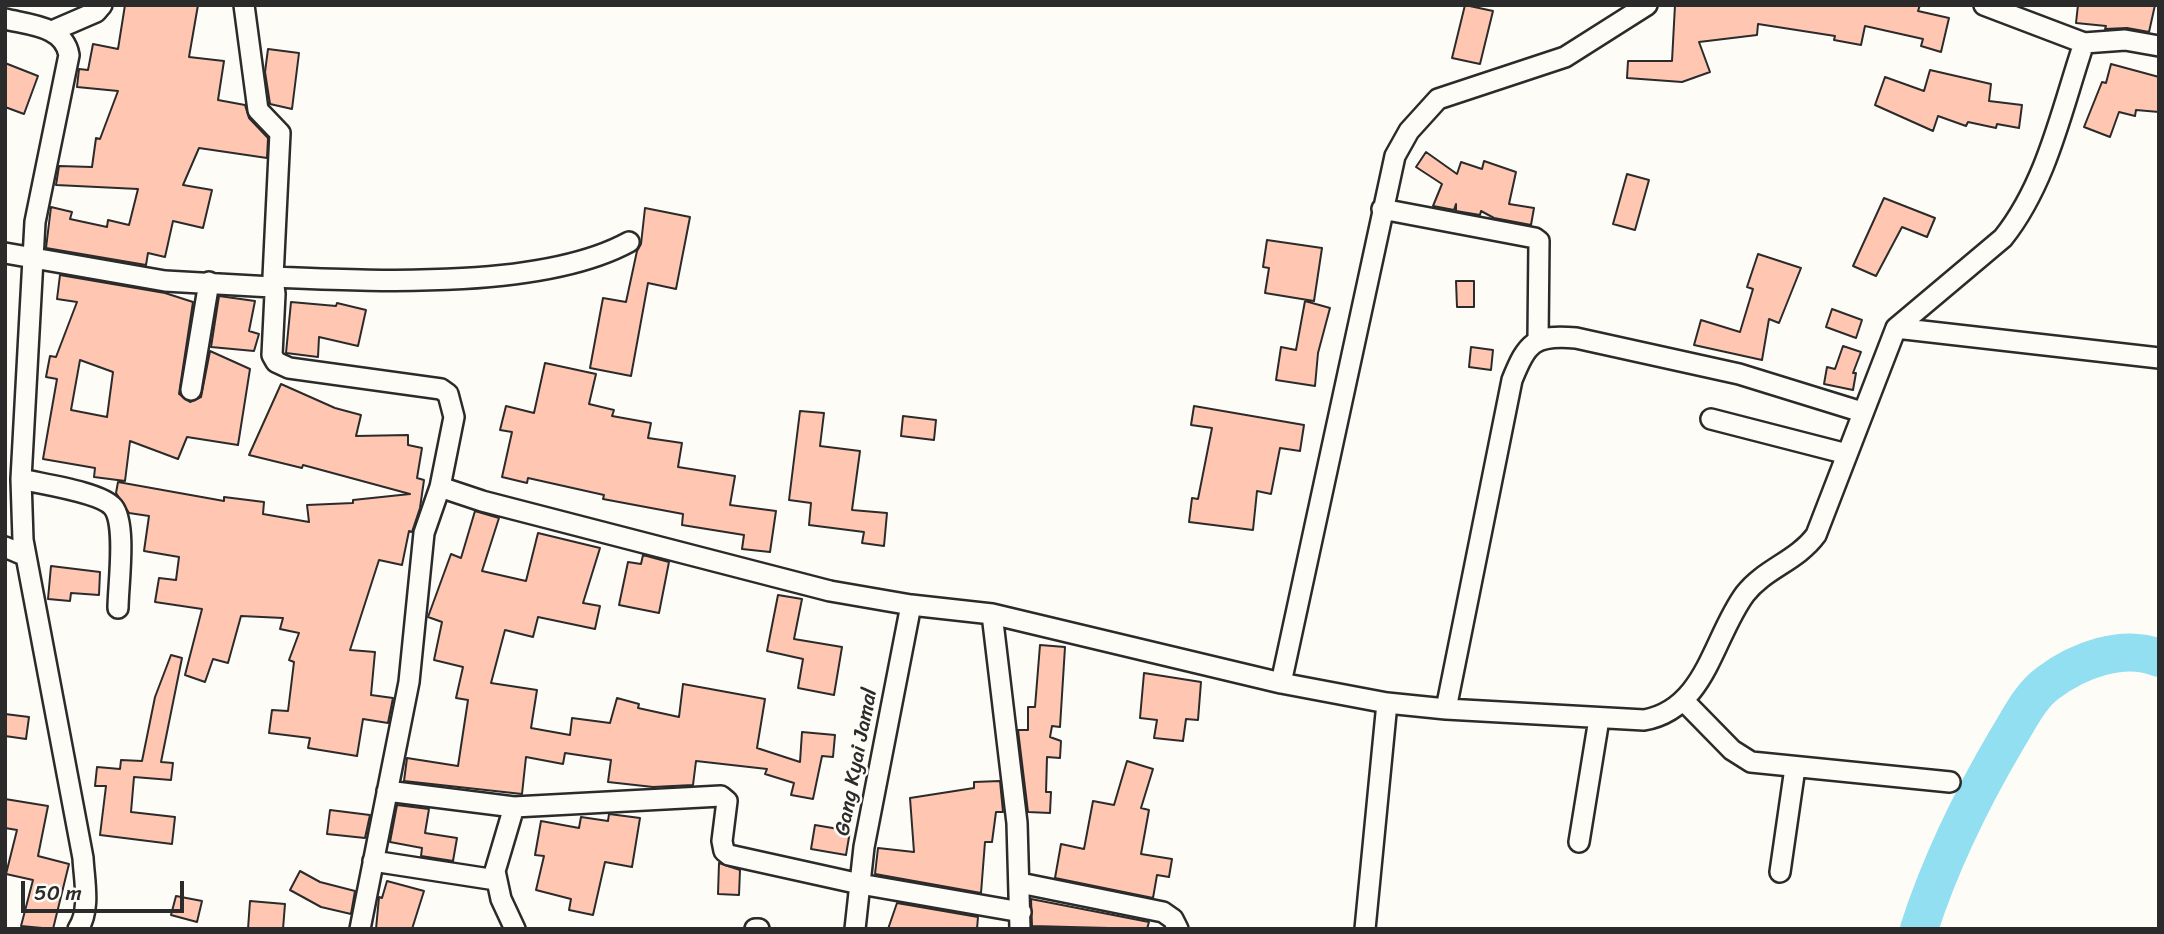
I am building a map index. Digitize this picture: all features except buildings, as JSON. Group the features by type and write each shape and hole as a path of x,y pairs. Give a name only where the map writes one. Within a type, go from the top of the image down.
{"street":[{"path":"52,31 96,12 102,5"},
{"path":"244,5 258,110 280,133 272,282 275,294 271,349 276,362 299,370 441,390 449,394 454,417 440,487 424,533 409,682 360,929"},
{"path":"1281,683 1395,156 1409,131 1438,99 1565,57 1647,5"},
{"path":"1984,5 2084,43 2125,40 2159,46"},
{"path":"5,19 52,31 67,45 68,70 35,222 21,479 26,556 83,858 85,907 84,921 78,929"},
{"path":"440,487 482,501 830,591 911,606 992,614 1281,683 1387,703 1446,709 1599,719 1657,718 1668,714 1684,701 1703,675 1747,591 1793,559 1816,535 1896,328 2003,237 2016,222 2036,184 2084,43"},
{"path":"1382,209 1535,237 1539,241 1538,340"},
{"path":"5,253 166,281 272,282 512,276 575,262 629,242"},
{"path":"191,390 209,282"},
{"path":"1896,328 2159,358"},
{"path":"1446,709 1512,380 1528,346 1552,335 1576,338 1704,366 1862,412"},
{"path":"1711,419 1847,454"},
{"path":"21,479 97,498 113,507 120,523 118,608"},
{"path":"5,547 26,556"},
{"name":"Gang Kyai Jamal","path":"855,929 864,847 911,606"},
{"path":"387,791 514,807 724,796 727,802 722,841 724,851 729,855 1020,920 1017,823 992,614"},
{"path":"1684,701 1744,759 1795,768 1950,782"},
{"path":"1365,929 1387,703"},
{"path":"1579,842 1599,719"},
{"path":"1780,872 1795,768"},
{"path":"514,807 497,862 496,880 514,929"},
{"path":"373,861 496,880"},
{"path":"1020,883 1163,912 1173,919 1178,929"}],"waterway":[{"path":"1919,929 1937,879 1969,808 2035,695 2048,683 2086,661 2131,652 2159,658"}]}
